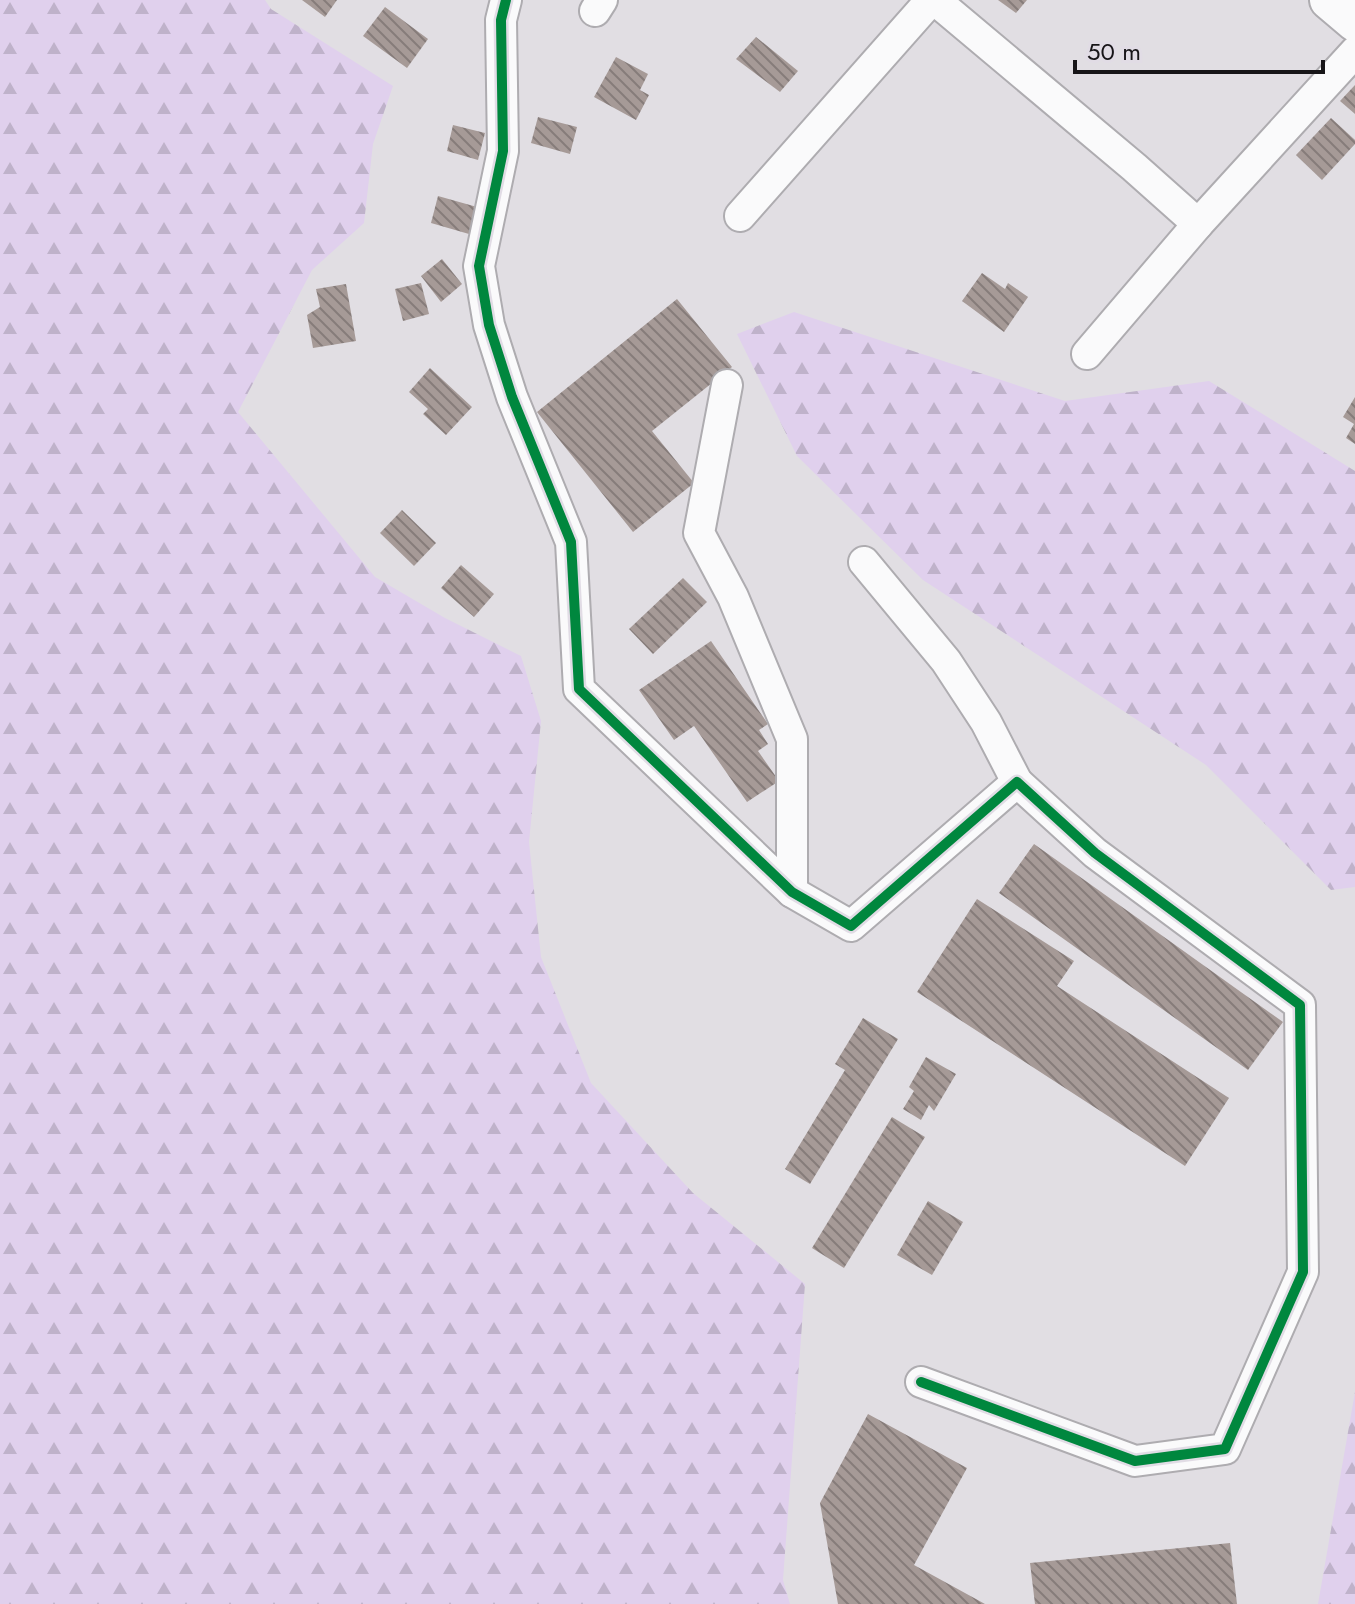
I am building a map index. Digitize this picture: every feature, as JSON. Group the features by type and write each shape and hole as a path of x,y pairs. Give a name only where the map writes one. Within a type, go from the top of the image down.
{"street":[{"path":"506,0 501,20 503,151 479,266 489,325 507,383 571,542 579,689 792,892 851,926 1017,782"},
{"path":"740,216 933,0 1198,224"},
{"path":"1329,0 1355,22"},
{"path":"1087,354 1198,224 1355,52"},
{"path":"727,385 699,533 733,597 792,739 792,892"},
{"path":"864,562 946,661 986,722 1017,782 1095,853 1300,1005 1303,1272 1225,1449 1135,1461 921,1382"}],"green space":[{"path":"0,0 265,0 271,9 393,86 373,144 364,223 312,270 238,412 375,577 445,618 521,656 541,721 529,842 541,957 591,1083 693,1193 805,1284 783,1580 790,1604 0,1604"},
{"path":"794,312 1065,401 1209,381 1355,471 1355,887 1331,890 1206,765 923,580 797,456 737,334"},
{"path":"1355,1392 1355,1604 1318,1604"}],"building":[{"path":"302,0 337,0 325,17"},
{"path":"998,0 1027,0 1016,13"},
{"path":"385,7 428,39 407,68 363,36"},
{"path":"756,37 798,71 780,92 736,59"},
{"path":"616,57 648,74 640,90 649,95 636,120 594,97"},
{"path":"1355,85 1355,114 1340,101"},
{"path":"538,117 577,127 570,154 531,143"},
{"path":"1331,118 1355,140 1355,144 1322,180 1296,155"},
{"path":"453,125 485,133 478,160 447,151"},
{"path":"438,196 477,207 469,234 431,223"},
{"path":"442,259 462,284 441,302 421,276"},
{"path":"982,273 1005,289 1008,283 1028,297 1004,332 962,301"},
{"path":"421,283 429,314 403,321 395,289"},
{"path":"346,284 356,341 313,348 307,315 320,307 316,289"},
{"path":"677,299 732,367 652,431 694,483 633,532 537,412"},
{"path":"430,368 472,407 446,435 423,414 428,409 409,392"},
{"path":"1355,397 1355,444 1346,438 1354,424 1343,417"},
{"path":"402,510 436,543 414,566 380,533"},
{"path":"461,565 494,594 474,617 441,588"},
{"path":"683,578 707,602 653,654 629,629"},
{"path":"711,641 768,724 759,730 768,744 758,751 779,781 747,802 694,726 674,740 639,690"},
{"path":"1034,844 1283,1022 1248,1070 999,893"},
{"path":"977,899 1074,961 1057,986 1229,1098 1185,1166 917,992"},
{"path":"863,1018 898,1039 810,1184 785,1169 845,1070 835,1064"},
{"path":"926,1057 956,1074 934,1111 929,1105 921,1120 903,1109 914,1091 909,1087"},
{"path":"892,1117 925,1137 844,1268 812,1248"},
{"path":"928,1201 963,1222 932,1275 897,1255"},
{"path":"868,1414 967,1468 914,1565 985,1604 838,1604 820,1503"},
{"path":"1230,1543 1237,1604 1035,1604 1030,1563"}],"cycle path":[{"path":"506,0 501,20 503,151 479,266 489,325 512,397 571,542 579,689 792,892 851,926 1017,782 1095,853 1300,1005 1303,1272 1225,1449 1135,1461 921,1382"}]}
